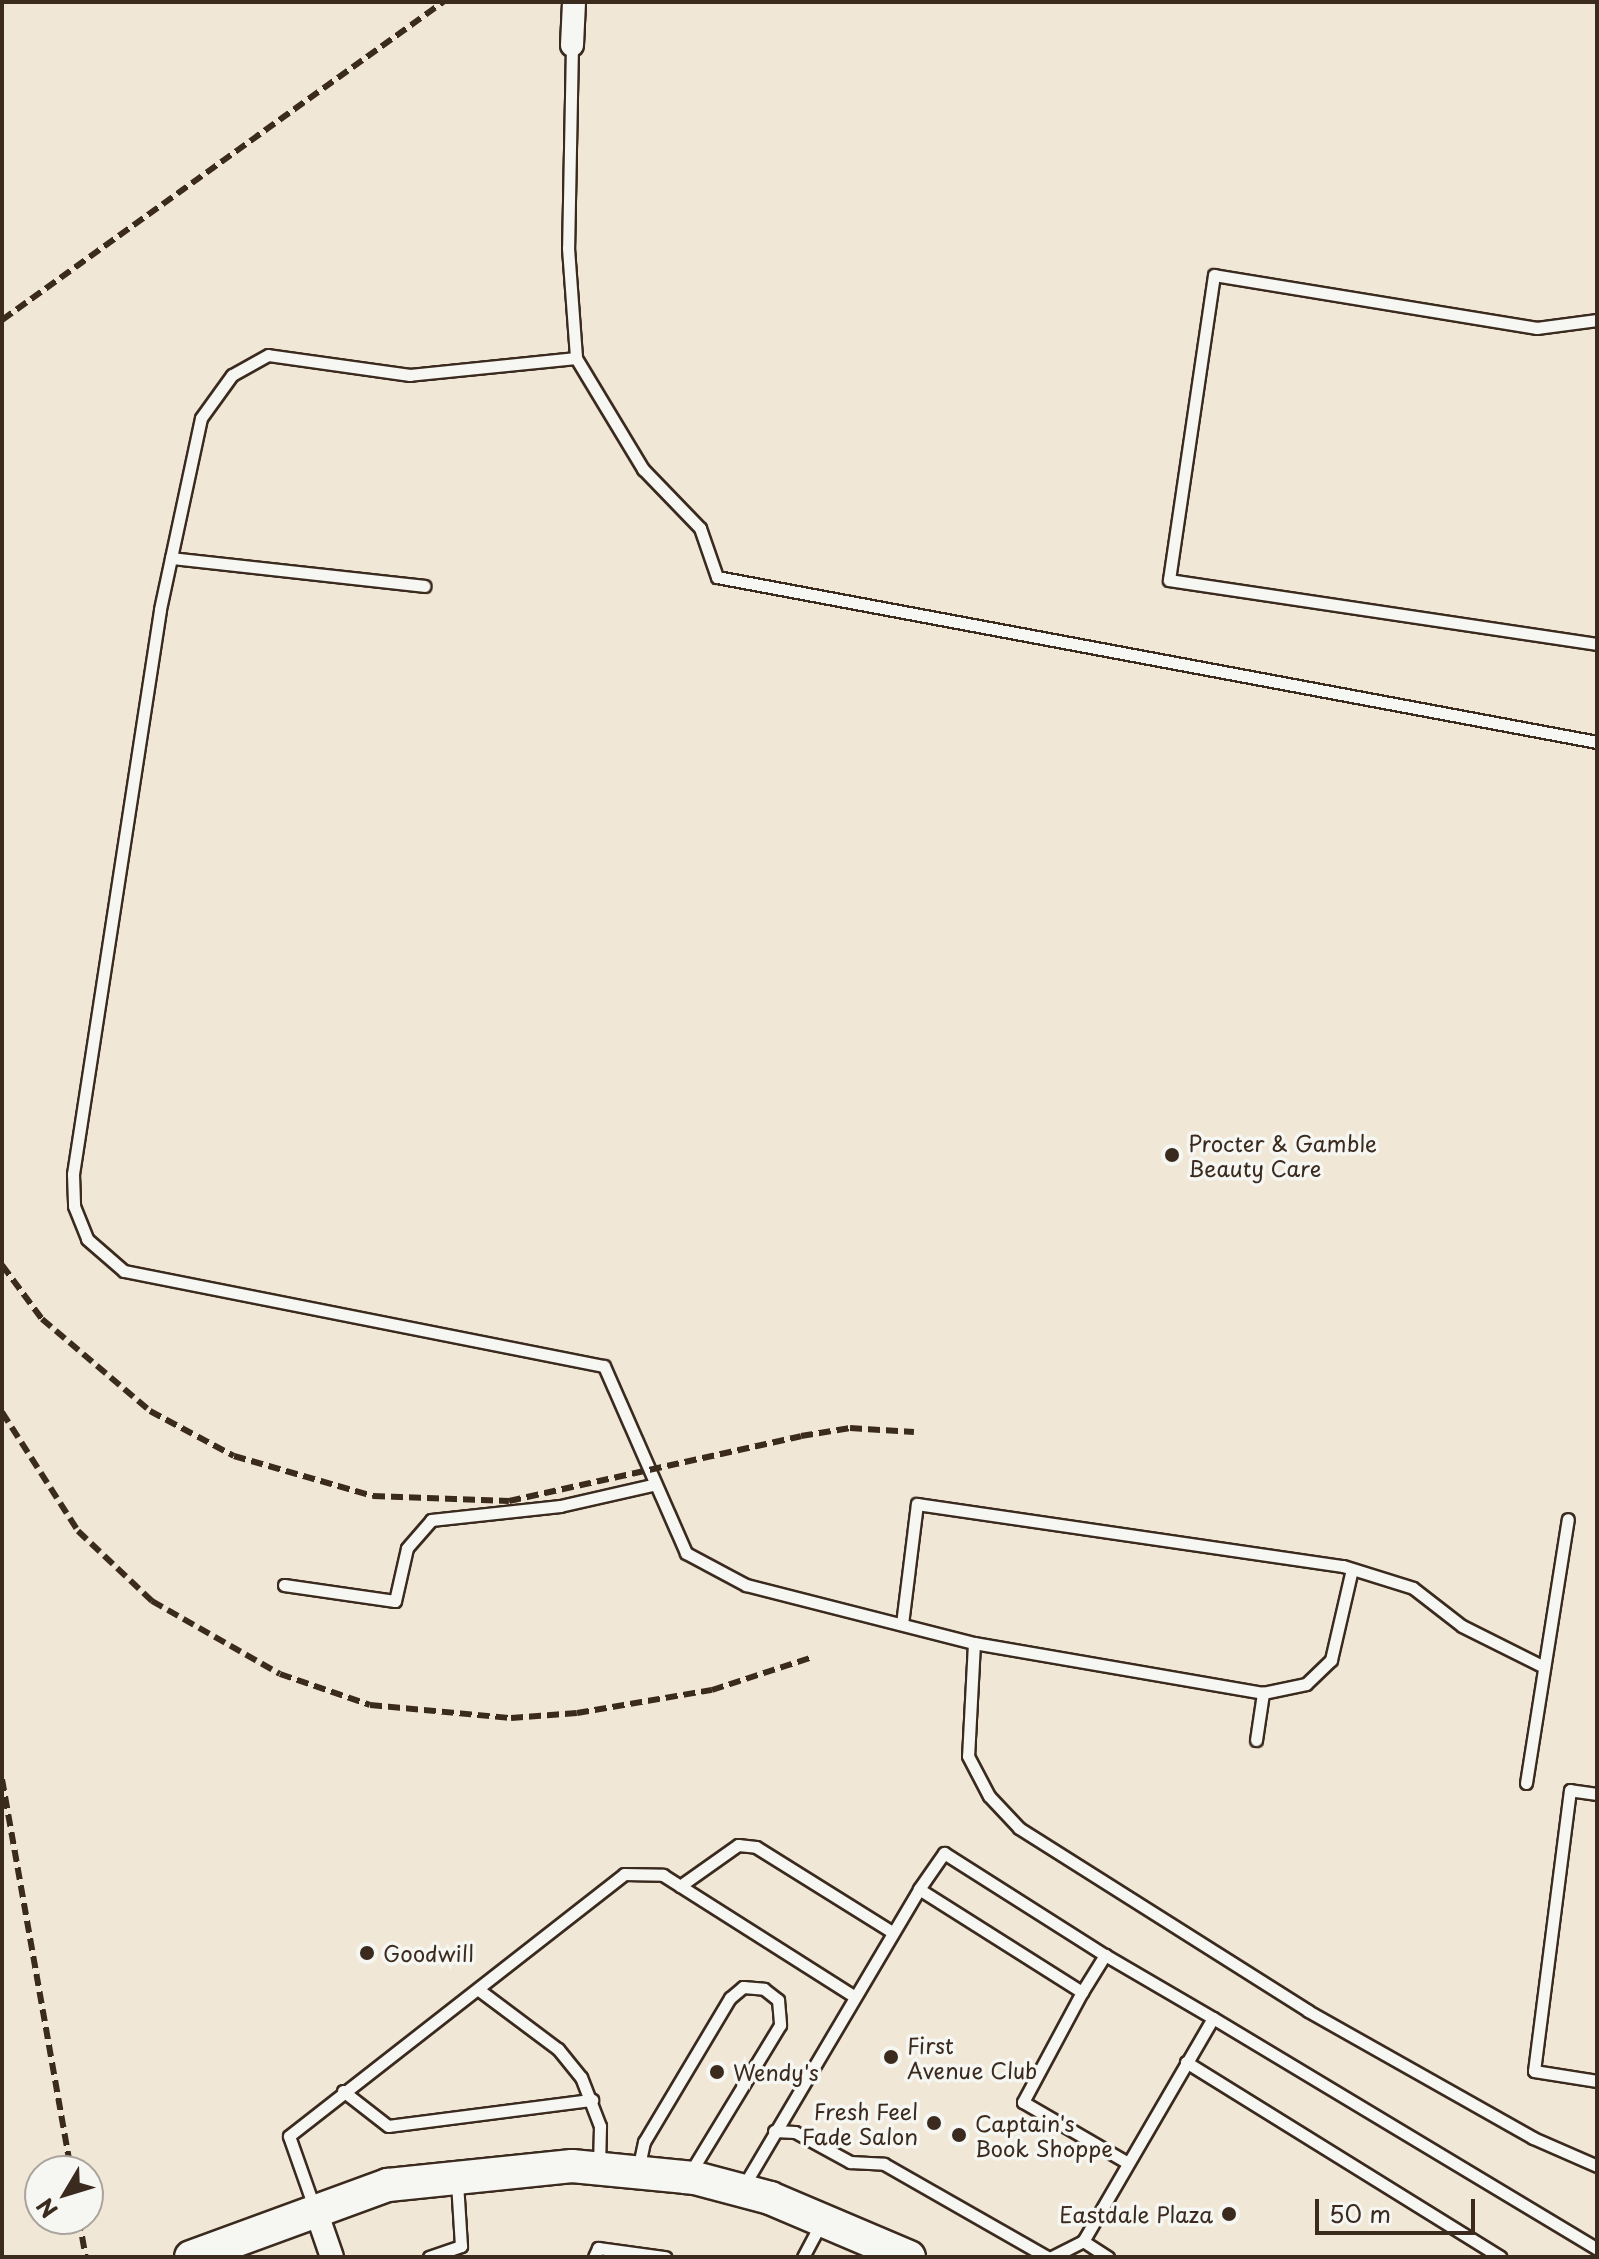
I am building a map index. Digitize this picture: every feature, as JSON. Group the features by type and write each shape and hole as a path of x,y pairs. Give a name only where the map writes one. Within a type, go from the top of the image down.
{"main road":[{"path":"191,2257 315,2208 456,2173 599,2168 689,2178 741,2191 824,2218 909,2257"}],"street":[{"path":"572,45 574,2"},
{"path":"315,2208 332,2257"}],"lane":[{"path":"572,45 568,248 576,358 643,469 700,528 717,577 1597,742"},
{"path":"1597,320 1537,328 1214,275 1169,580 1597,644"},
{"path":"576,358 410,375 268,355 232,375 201,418 171,558 73,1174 74,1206 87,1239 124,1271 604,1366 652,1485 686,1553 746,1585 974,1643 1263,1693 1306,1684 1331,1660 1352,1569"},
{"path":"171,558 424,586"},
{"path":"284,1585 395,1601 407,1548 431,1520 560,1506 652,1485"},
{"path":"902,1624 917,1504 1352,1569 1413,1588 1462,1626 1540,1665"},
{"path":"1526,1783 1540,1665 1568,1519"},
{"path":"974,1643 968,1756 989,1796 1019,1828 1308,2011 1533,2138 1597,2166"},
{"path":"1256,1740 1263,1693"},
{"path":"1597,1794 1570,1790 1534,2071 1597,2081"},
{"path":"680,1886 738,1845 756,1847 889,1930"},
{"path":"741,2191 855,1997 889,1930 944,1853 1105,1955 1597,2249"},
{"path":"315,2208 289,2136 624,1874 644,1869 680,1886 855,1997"},
{"path":"919,1889 1082,1992"},
{"path":"1105,1955 1023,2102 1126,2162"},
{"path":"638,2170 644,2142 730,1998 743,1987 764,1989 778,2000 780,2025 689,2178"},
{"path":"479,1990 558,2049 592,2100 599,2168"},
{"path":"774,2131 795,2132 850,2162 884,2164 1050,2257 1083,2241 1126,2162 1213,2018"},
{"path":"1186,2062 1497,2256"},
{"path":"343,2091 388,2126 592,2100"},
{"path":"429,2257 461,2246 456,2173"},
{"path":"803,2257 824,2218"},
{"path":"1083,2241 1108,2257"},
{"path":"594,2257 598,2248 665,2257"}],"railway":[{"path":"2,320 443,2"},
{"path":"2,1265 42,1319 150,1411 234,1456 373,1496 509,1501 801,1436 850,1428 914,1432"},
{"path":"2,1412 78,1531 152,1601 280,1674 370,1705 511,1718 577,1713 712,1690 810,1658"},
{"path":"2,1779 68,2155"},
{"path":"82,2235 86,2257"}],"place":[{"name":"Procter & Gamble Beauty Care","path":"1172,1155"},
{"name":"Goodwill","path":"367,1953"},
{"name":"First Avenue Club","path":"891,2057"},
{"name":"Wendy's","path":"717,2072"},
{"name":"Fresh Feel Fade Salon","path":"934,2123"},
{"name":"Captain's Book Shoppe","path":"959,2135"},
{"name":"Eastdale Plaza","path":"1229,2214"}]}
